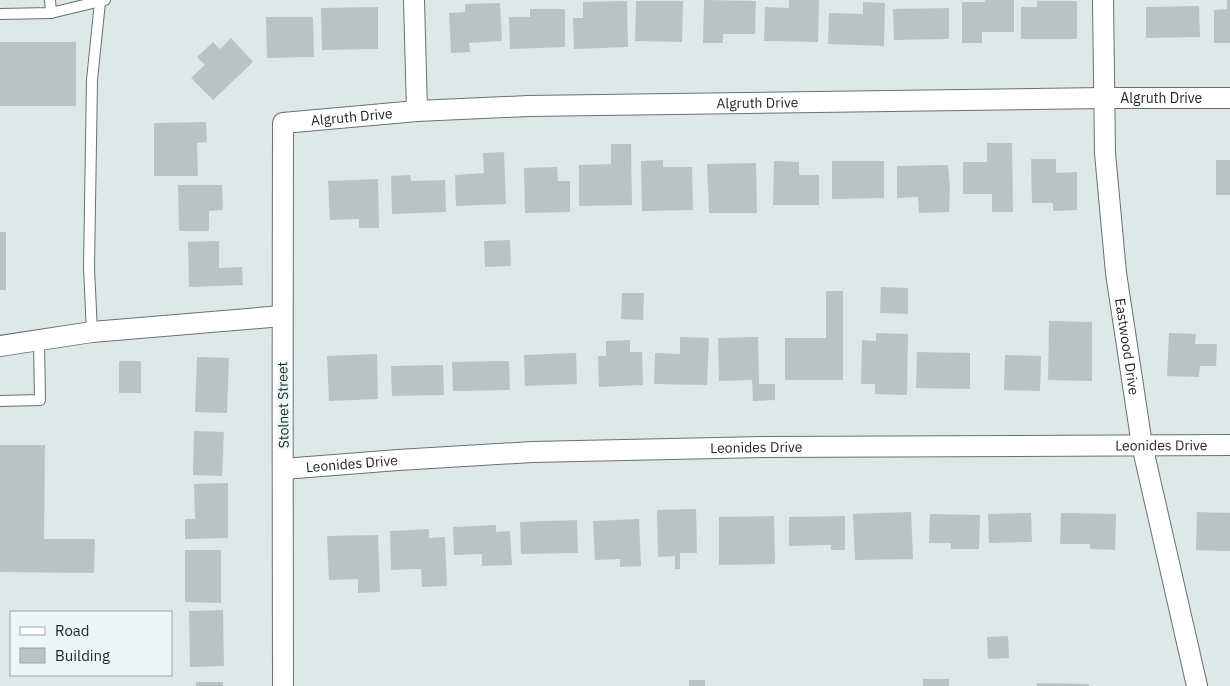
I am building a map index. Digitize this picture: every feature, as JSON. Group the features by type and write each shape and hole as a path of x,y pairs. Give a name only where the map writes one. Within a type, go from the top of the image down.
{"street":[{"path":"414,0 417,112"},
{"name":"Eastwood Drive","path":"1103,0 1105,153 1116,273 1142,446 1197,686"},
{"name":"Algruth Drive","path":"283,123 417,112 528,106 1230,98"},
{"name":"Stolnet Street","path":"283,123 284,686"},
{"path":"0,346 92,332 282,316"},
{"name":"Leonides Drive","path":"284,470 398,460 532,452 762,446 1230,445"}],"lane":[{"path":"50,0 51,13"},
{"path":"0,14 51,13 103,1 92,90 89,268 92,332"},
{"path":"0,401 40,400 39,340"}],"building":[{"path":"704,0 756,1 755,34 723,34 723,43 703,43"},
{"path":"789,0 819,0 818,42 764,41 765,7 789,8"},
{"path":"985,0 1014,0 1014,32 982,32 982,43 962,43 962,2 985,2"},
{"path":"1227,0 1230,0 1230,43 1214,43 1214,10 1227,9"},
{"path":"627,1 628,47 574,49 573,18 583,18 583,2"},
{"path":"636,1 683,1 682,42 635,41"},
{"path":"1037,1 1077,1 1077,39 1021,39 1021,7 1037,7"},
{"path":"863,2 885,3 884,46 828,44 829,13 863,14"},
{"path":"500,3 502,41 469,43 470,52 451,53 449,13 465,12 465,4"},
{"path":"1199,6 1200,37 1146,38 1146,7"},
{"path":"378,7 378,49 322,50 321,8"},
{"path":"949,8 949,39 894,40 893,9"},
{"path":"530,9 565,9 565,47 510,49 509,17 530,17"},
{"path":"266,17 313,17 314,57 267,58"},
{"path":"231,38 253,62 213,100 191,78 205,65 197,57 213,42 220,49"},
{"path":"0,42 76,42 76,106 0,106"},
{"path":"206,122 207,142 197,143 198,176 154,176 154,123"},
{"path":"987,143 1012,143 1013,212 992,212 992,194 963,194 963,162 987,162"},
{"path":"611,144 631,144 632,205 579,206 579,165 611,164"},
{"path":"504,152 506,204 456,206 455,175 484,173 483,153"},
{"path":"1031,159 1056,159 1056,173 1077,172 1077,210 1053,211 1053,203 1032,203"},
{"path":"663,160 663,167 692,167 693,210 642,211 641,161"},
{"path":"1216,160 1230,160 1230,195 1216,195"},
{"path":"774,161 799,162 799,175 819,175 819,205 773,205"},
{"path":"832,161 884,161 884,198 832,199"},
{"path":"756,163 757,213 709,213 707,164"},
{"path":"948,165 950,188 949,212 919,213 918,197 897,198 897,166"},
{"path":"557,167 558,181 570,181 570,212 525,213 524,168"},
{"path":"410,175 411,181 445,180 446,212 392,214 391,176"},
{"path":"378,179 379,228 359,228 359,219 330,220 328,181"},
{"path":"178,185 222,185 223,210 209,211 209,231 179,231"},
{"path":"0,232 6,232 6,290 0,290"},
{"path":"510,240 511,266 485,267 484,241"},
{"path":"219,241 219,268 242,267 243,285 189,287 188,242"},
{"path":"881,287 908,288 908,314 880,313"},
{"path":"826,291 843,291 843,380 785,380 785,338 826,338"},
{"path":"622,293 644,293 643,320 621,319"},
{"path":"1049,321 1092,322 1092,381 1048,380"},
{"path":"876,333 908,334 907,395 875,394 875,384 861,384 862,340 876,341"},
{"path":"1169,333 1196,334 1195,344 1217,344 1216,366 1200,366 1199,377 1167,376"},
{"path":"680,337 709,338 707,385 654,384 655,353 680,354"},
{"path":"758,337 759,384 775,384 775,400 753,401 752,380 719,381 718,338"},
{"path":"630,340 630,352 642,352 643,385 599,387 598,356 606,356 606,341"},
{"path":"917,352 970,353 970,389 916,388"},
{"path":"576,353 577,384 525,386 524,355"},
{"path":"377,354 378,399 329,401 327,356"},
{"path":"1005,355 1041,356 1040,391 1004,390"},
{"path":"197,357 229,358 227,413 195,412"},
{"path":"119,361 141,361 141,393 119,393"},
{"path":"509,361 510,390 453,391 452,362"},
{"path":"443,365 444,395 392,396 391,366"},
{"path":"194,431 224,432 222,476 193,475"},
{"path":"0,445 45,445 44,539 95,539 94,573 0,572"},
{"path":"228,483 228,538 185,539 185,519 195,519 194,484"},
{"path":"696,509 697,553 680,553 680,569 675,569 675,556 658,557 657,510"},
{"path":"911,512 913,559 855,560 853,514"},
{"path":"1197,512 1230,513 1230,551 1196,550"},
{"path":"1031,513 1032,542 989,543 988,514"},
{"path":"1061,513 1116,514 1115,550 1090,549 1090,544 1060,544"},
{"path":"930,514 980,515 979,549 951,549 951,543 929,543"},
{"path":"774,516 775,564 719,565 719,517"},
{"path":"845,516 845,550 831,550 831,545 789,546 789,517"},
{"path":"639,519 641,566 620,567 620,559 595,560 593,521"},
{"path":"577,520 578,553 521,554 520,522"},
{"path":"496,525 496,532 510,531 512,565 482,566 482,554 454,555 453,527"},
{"path":"429,529 429,538 445,537 447,586 422,587 421,569 391,570 390,531"},
{"path":"378,535 380,592 358,593 358,579 329,580 327,536"},
{"path":"185,550 221,550 221,603 185,602"},
{"path":"223,610 224,666 190,667 189,611"},
{"path":"1008,636 1009,658 988,659 987,637"},
{"path":"923,679 949,679 949,686 923,686"},
{"path":"689,680 705,680 705,686 689,686"},
{"path":"196,682 223,682 223,686 196,686"},
{"path":"1037,683 1089,684 1089,686 1037,686"}]}
